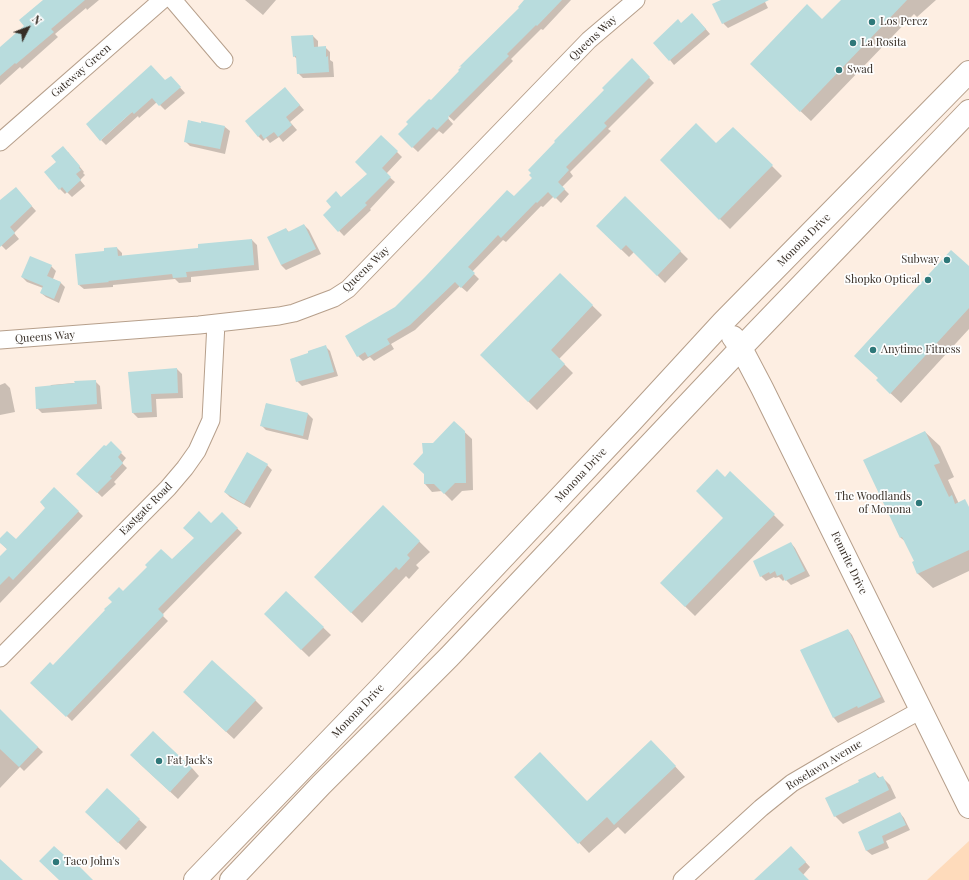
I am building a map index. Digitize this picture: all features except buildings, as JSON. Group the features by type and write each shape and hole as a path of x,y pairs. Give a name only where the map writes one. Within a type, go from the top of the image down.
{"street":[{"name":"Gateway Green","path":"0,142 162,0"},
{"path":"173,0 224,60"},
{"name":"Queens Way","path":"0,340 216,323 279,316 294,313 334,298 348,289 589,40 636,0"},
{"name":"Monona Drive","path":"195,880 352,718 723,322 969,72"},
{"path":"232,880 321,785 453,652 969,110"},
{"name":"Femrite Drive","path":"723,322 741,348 762,388 969,808"},
{"name":"Eastgate Road","path":"0,658 168,488 197,451 211,420 216,323"},
{"name":"Roselawn Avenue","path":"682,880 761,808 792,783 921,710"}],"shaded area":[{"path":"969,841 969,880 927,880"}],"place":[{"name":"Los Perez","path":"872,22"},
{"name":"La Rosita","path":"853,43"},
{"name":"Swad","path":"839,70"},
{"name":"Subway","path":"947,260"},
{"name":"Shopko Optical","path":"928,280"},
{"name":"Anytime Fitness","path":"873,350"},
{"name":"The Woodlands of Monona","path":"919,503"},
{"name":"Fat Jack's","path":"159,761"},
{"name":"Taco John's","path":"56,862"}]}
